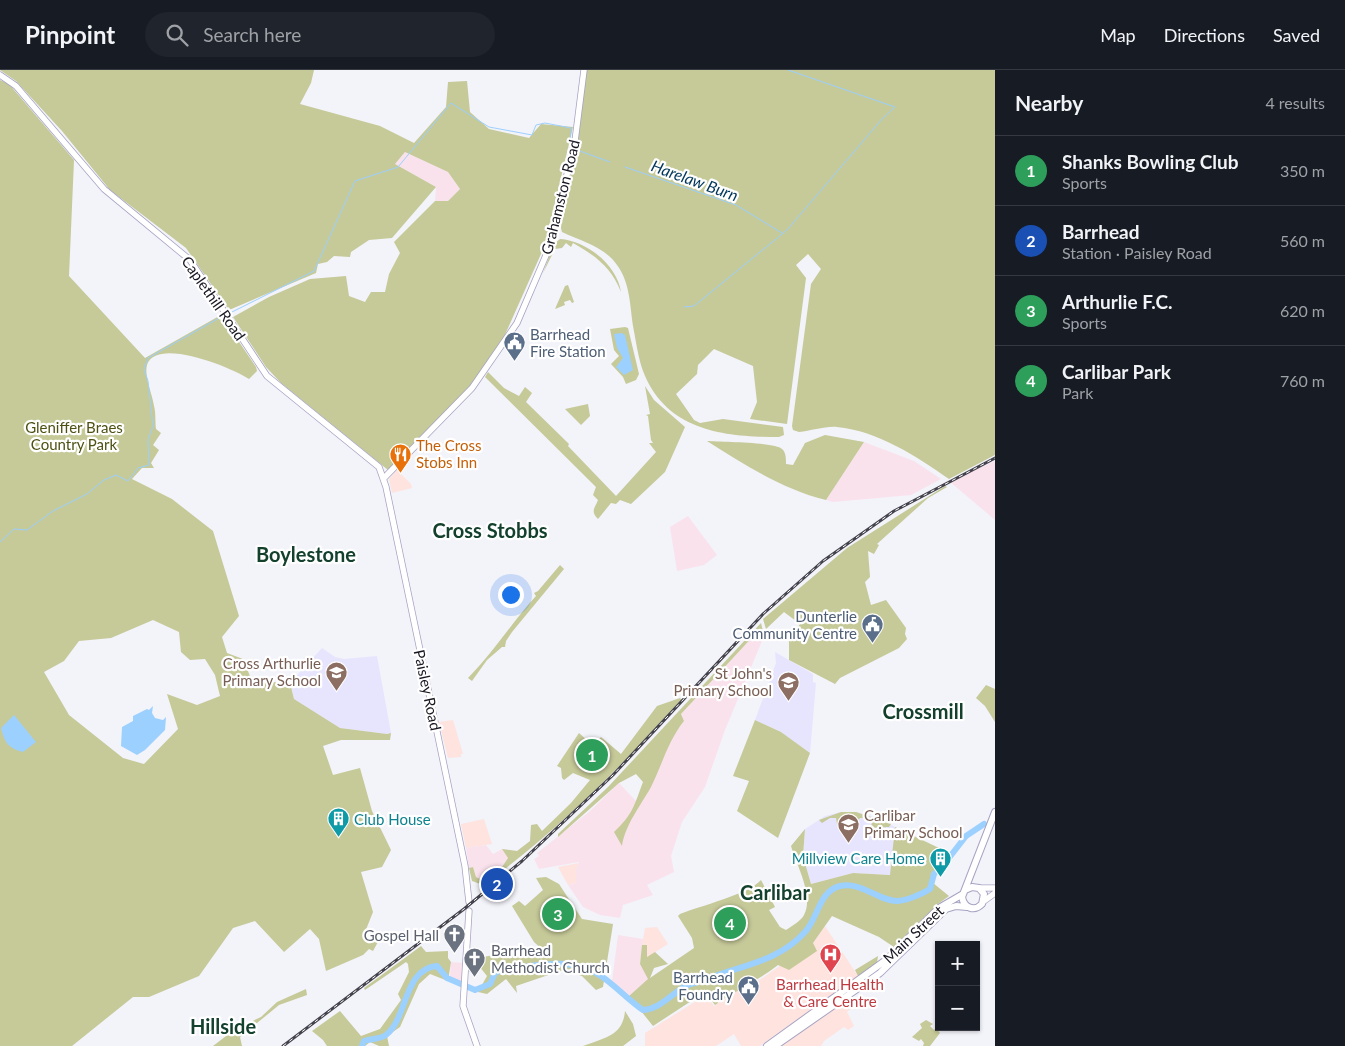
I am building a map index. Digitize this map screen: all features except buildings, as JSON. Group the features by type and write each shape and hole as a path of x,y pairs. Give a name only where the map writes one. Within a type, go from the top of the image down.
{"main road":[{"name":"Grahamston Road","path":"384,478 472,388 517,323 550,246 571,161 584,70"},
{"name":"Caplethill Road","path":"0,76 21,91 104,189 190,260 267,376 375,463 384,478"},
{"name":"Paisley Road","path":"384,478 465,866 469,902"},
{"path":"984,901 984,894 978,888 974,876 994,814"},
{"path":"980,855 962,901 967,906 977,908 995,893"},
{"path":"964,892 972,886 995,888"},
{"name":"Main Street","path":"768,1046 886,960 939,908 964,892"},
{"name":"Main Street","path":"775,1046 880,973 946,909 956,906 967,906"},
{"path":"469,912 464,979 464,1013 477,1046"}],"shaded area":[{"path":"405,152 448,172 460,189 448,201 435,201 436,187 395,164"},
{"path":"864,442 914,461 941,479 911,495 833,502 826,500"},
{"path":"995,461 995,520 949,481"},
{"path":"397,470 411,484 412,488 392,493 389,479"},
{"path":"688,516 717,555 704,565 677,571 670,527"},
{"path":"758,631 762,641 725,730 705,787 682,822 671,856 674,872 647,885 653,895 623,905 620,918 600,915 583,907 568,885 576,883 576,870 579,862 539,869 534,859 539,856 537,853 589,812 619,783 636,801 647,793 668,744 684,721 681,714"},
{"name":"Cross Arthurlie Primary School","path":"322,648 335,657 344,659 377,656 391,733 340,728 294,699 290,683"},
{"name":"St John's Primary School","path":"775,652 813,674 813,682 816,683 810,753 781,732 755,720 776,663"},
{"path":"453,720 463,754 461,754 461,757 448,758 439,722"},
{"name":"Carlibar Primary School","path":"841,812 856,812 878,818 895,827 891,875 853,873 811,884 803,856 805,829 825,816"},
{"path":"484,819 492,844 466,848 461,824"},
{"path":"486,845 493,854 502,849 508,858 500,870 482,880 476,877 473,867 469,868 466,848"},
{"path":"579,863 576,870 576,883 568,885 558,867"},
{"path":"825,926 858,976 760,1046 741,1046 734,1034 716,1046 645,1046 645,1033 706,995 714,1006 718,1003 715,996 719,993 724,999 752,981 758,981 813,943"},
{"path":"657,927 668,944 646,958 647,946 642,945 645,928"},
{"path":"618,935 643,939 640,964 649,979 629,996 612,981"},
{"path":"451,962 463,963 462,984 450,977"},
{"path":"850,998 856,1004 847,1012 854,1026 848,1030 844,1027 824,1041 821,1046 781,1046"}],"green space":[{"path":"0,70 314,70 311,83 300,104 380,126 414,143 446,107 448,82 467,81 470,112 489,129 529,138 541,124 573,127 545,245 504,337 470,387 388,470 281,383 266,367 233,317 269,297 310,279 346,276 349,296 365,302 371,292 385,292 389,274 400,253 394,242 435,201 448,201 460,189 448,172 405,152 395,164 436,187 392,238 369,240 351,252 350,257 334,256 327,262 318,264 316,273 229,310 186,248 110,190 62,131 16,81"},
{"path":"587,70 995,70 995,455 949,479 910,453 882,439 852,429 828,427 799,432 793,430 811,284 821,269 808,254 796,265 806,278 787,424 750,419 757,402 753,366 714,349 698,365 697,374 676,394 694,420 700,423 723,419 783,427 784,435 779,437 758,437 718,432 699,427 666,407 653,391 643,371 636,343 629,294 625,279 617,265 599,249 562,232 560,224 575,158"},
{"name":"Gleniffer Braes Country Park","path":"0,80 9,84 74,160 69,276 145,358 221,315 256,367 257,371 249,379 228,368 195,357 164,353 153,357 146,370 155,409 156,429 161,433 153,445 159,450 151,463 154,468 142,468 132,479 172,499 213,531 239,616 222,637 227,653 243,659 252,681 290,683 294,699 340,728 391,733 390,740 341,740 323,746 333,775 360,768 372,811 391,850 382,867 361,872 373,912 365,932 379,940 373,951 369,949 363,955 326,971 319,939 310,929 284,952 255,921 233,928 199,976 149,997 133,997 72,1046 0,1046","holes":["153,620 179,632 181,652 190,660 205,659 215,675 220,696 197,705 167,694 178,729 144,764 123,758 69,715 44,672 64,661 79,641 111,638"]},
{"path":"560,239 580,244 599,256 614,273 621,292 613,276 602,263 573,243 571,247 566,243 562,248 555,249 543,273 554,244"},
{"path":"568,285 574,302 572,303 570,300 564,302 565,305 555,309 565,286"},
{"path":"628,328 639,374 636,380 626,384 623,377 611,364 619,356 614,350 610,329"},
{"path":"488,372 504,388 519,396 525,387 532,393 526,402 569,444 568,446 616,496 656,452 649,443 653,443 648,416 646,415 650,414 645,386 654,400 685,427 665,472 631,504 620,500 616,504 611,503 598,519 594,512 598,500 593,495 596,487 485,377"},
{"path":"588,404 590,416 581,425 565,409"},
{"path":"825,435 864,442 826,500 779,483 707,441 777,447 784,452 786,464 793,465 805,443"},
{"path":"945,486 947,487 928,498 877,544 879,545 874,554 868,551 870,577 865,582 871,605 886,600 906,628 905,634 907,639 899,648 840,678 835,684 789,660 789,640 800,624 784,612 766,629 763,619 847,548"},
{"path":"560,565 564,569 512,632 506,641 505,647 502,647 487,660 472,681 468,678 536,596 534,593 538,591"},
{"path":"761,623 765,639 762,641 758,631 681,714 684,721 669,745 651,787 626,830 622,846 614,832 629,815 643,782 636,774 619,783 558,837 558,834 608,787"},
{"path":"986,685 995,689 995,722 985,706 976,698"},
{"path":"680,698 682,700 614,772 566,818 516,861 489,881 491,884 483,891 483,885 472,881 469,868 473,867 476,877 482,880 500,870 508,858 502,849 517,851 530,841 531,825 537,824 542,831 571,803 590,780 573,773 564,780 561,768 557,766 579,733 589,742 597,741 601,737 621,754 657,706"},
{"path":"755,720 781,732 810,753 778,838 737,811 749,781 733,776"},
{"path":"841,812 856,812 891,824 889,827 870,828 873,821 866,822 864,818 860,818 853,827 849,821 837,824 836,818 830,818 822,823 819,820"},
{"path":"895,827 939,848 948,863 936,874 933,883 949,896 938,904 894,947 879,937 832,916 813,943 817,951 789,970 778,965 724,999 719,994 715,996 718,1003 715,1005 705,992 653,1026 629,996 648,979 640,964 642,945 647,945 647,957 655,952 668,964 654,968 650,978 694,948 692,938 678,916 680,914 735,895 761,880 775,907 769,910 780,927 786,930 801,919 807,907 806,890 791,846 805,829 803,856 811,884 853,873 890,875"},
{"path":"546,877 559,884 582,919 613,924 603,987 596,990 582,976 563,970 516,986 517,993 506,979 487,994 478,992 487,976 479,966 469,972 470,959 501,954 506,950 507,953 546,953 534,942 512,906 519,901 525,906 543,890 536,878"},
{"path":"421,946 426,952 448,951 448,958 451,962 448,981 430,974 419,984 400,1027 387,1036 389,1046 379,1046 370,1042 365,1046 327,1046 312,1031 340,1011 361,1036 380,1029 401,1000 398,994 409,972 408,964 406,962 365,990 364,988"},
{"path":"878,956 877,963 858,976 855,970"},
{"path":"306,989 307,995 279,1005 240,1037 242,1046 213,1046 234,1030 261,1017 277,1002"},
{"path":"625,1011 633,1024 636,1036 623,1046 583,1046 605,1038 616,1031 621,1026"},
{"path":"926,1020 933,1024 930,1026 935,1031 940,1033 930,1046 923,1046 924,1043 921,1039 919,1041 912,1037 922,1028 920,1024"}],"water":[{"path":"622,333 625,335 633,370 624,375 616,367 623,358 617,348 614,334"},
{"path":"153,706 152,713 155,718 163,720 166,717 165,730 145,750 137,755 121,746 122,727 133,721 133,716 147,709 149,710"},
{"path":"14,715 36,742 23,752 14,749 8,744 1,728"}],"waterway":[{"path":"684,307 694,306 787,230 882,119 895,107 788,70"},
{"path":"230,313 314,271 355,181 398,167 451,103 489,127 532,135 536,125 545,123 571,128 570,144"},
{"path":"577,150 610,162"},
{"name":"Harelaw Burn","path":"625,167 736,205 782,233"},
{"path":"0,542 14,529 27,530 53,511 87,494 104,480 116,475 128,481 138,468 149,465 148,440 153,426 148,381 144,369 148,358 221,317"},
{"path":"362,1046 364,1041 386,1035 393,1027 407,995 418,976 426,969 437,966 447,978 475,990 490,984 495,973 503,969 553,964 578,966 601,976 643,1010 655,1007 688,985 759,962 783,950 805,932 823,899 833,889 840,886 855,886 884,898 898,901 927,891 930,889 934,874 966,836 984,824"}],"railway":[{"path":"283,1046 464,909 522,861 613,775 763,614 823,561 894,511 995,458"}],"place":[{"name":"Barrhead Fire Station","path":"514,362"},
{"name":"The Cross Stobs Inn","path":"400,473"},
{"name":"Dunterlie Community Centre","path":"873,644"},
{"name":"Cross Arthurlie Primary School","path":"337,691"},
{"name":"St John's Primary School","path":"788,701"},
{"name":"Shanks Bowling Club","path":"592,755"},
{"name":"Club House","path":"338,838"},
{"name":"Carlibar Primary School","path":"848,843"},
{"name":"Millview Care Home","path":"941,877"},
{"name":"Barrhead","path":"497,884"},
{"name":"Arthurlie F.C.","path":"558,914"},
{"name":"Carlibar Park","path":"730,923"},
{"name":"Gospel Hall","path":"455,954"},
{"name":"Barrhead Health & Care Centre","path":"830,974"},
{"name":"Barrhead Methodist Church","path":"475,978"},
{"name":"Barrhead Foundry","path":"749,1005"}],"district":[{"name":"Cross Stobbs","path":"490,530"},
{"name":"Boylestone","path":"306,554"},
{"name":"Crossmill","path":"923,711"},
{"name":"Carlibar","path":"775,892"},
{"name":"Hillside","path":"223,1026"}]}
